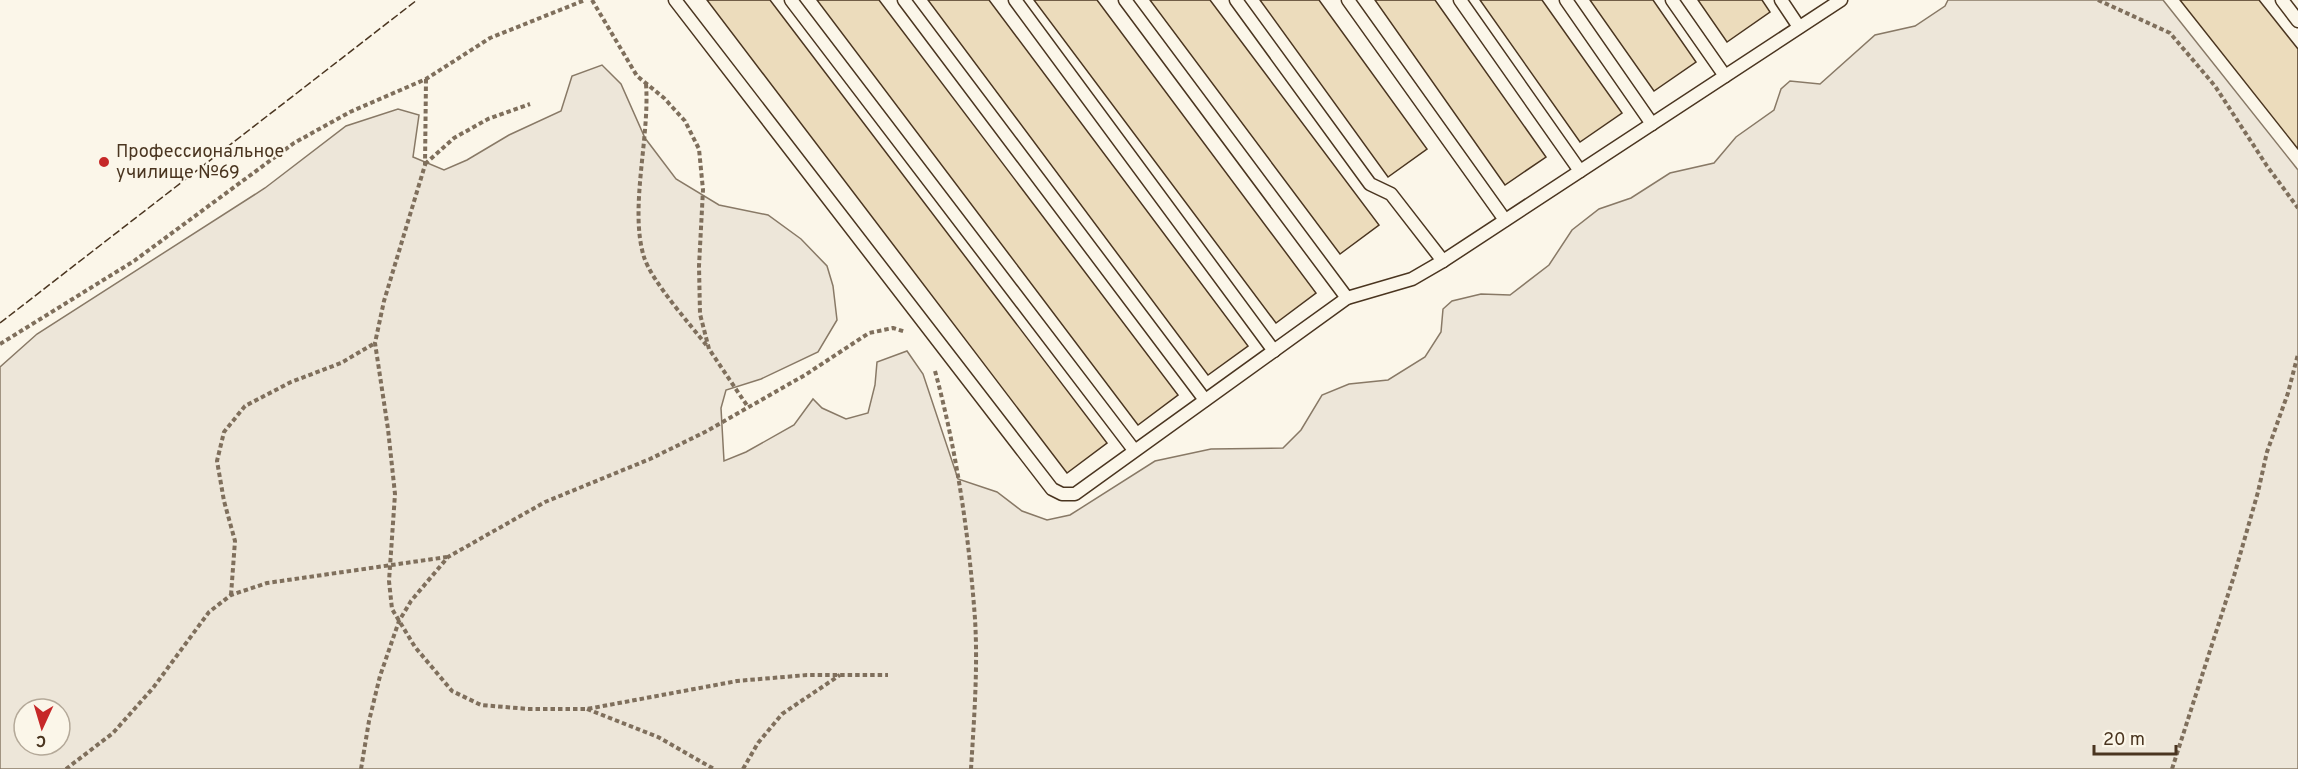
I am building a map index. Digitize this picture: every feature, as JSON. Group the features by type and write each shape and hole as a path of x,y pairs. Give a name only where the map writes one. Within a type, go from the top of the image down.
{"lane":[{"path":"675,0 1052,489 1062,494 1075,494 1347,298 1412,279 1443,261 1841,0"},
{"path":"791,0 1134,450"},
{"path":"904,0 1205,400"},
{"path":"1015,0 1274,351"},
{"path":"1125,0 1347,298"},
{"path":"1236,0 1370,184 1391,194 1443,261"},
{"path":"1348,0 1506,220"},
{"path":"1460,0 1580,171"},
{"path":"1566,0 1652,124"},
{"path":"1672,0 1725,76"},
{"path":"1781,0 1799,27"},
{"path":"2282,0 2298,21"}],"path":[{"path":"0,344 134,261 294,143 350,112 426,79 490,38 585,0"},
{"path":"591,0 637,76 664,98 685,121 699,149 703,190 699,266 700,314 709,349"},
{"path":"2098,0 2170,33 2215,86 2267,166 2298,208"},
{"path":"426,79 425,165 384,301 375,343 395,494 389,581 392,609 415,646 452,691 482,705 528,709 587,709 737,681 807,675 888,675"},
{"path":"646,84 648,107 638,234 645,259 664,290 709,349 748,407"},
{"path":"425,165 454,138 488,119 530,104"},
{"path":"361,769 374,698 399,621 411,601 448,557 545,502 659,455 705,432 805,375 869,333 893,328 916,334"},
{"path":"231,595 235,541 224,501 217,460 224,432 245,406 291,382 341,363 375,343"},
{"path":"2172,769 2234,576 2267,452 2288,393 2298,354"},
{"path":"933,363 943,402 964,514 975,620 974,726 970,769"},
{"path":"66,769 113,733 153,688 209,612 231,595 267,583 448,557"},
{"path":"743,769 758,743 782,714 840,675"},
{"path":"587,709 658,737 714,769"}],"shaded area":[{"path":"1948,0 2163,0 2298,170 2298,769 0,769 0,367 37,334 265,188 346,126 398,109 419,115 413,157 444,170 467,160 509,135 561,111 572,76 602,65 621,84 645,138 676,179 719,205 768,215 801,239 827,266 833,286 837,320 818,352 761,379 726,390 721,408 724,461 746,452 794,425 813,399 822,408 846,419 868,413 875,385 877,362 907,351 923,374 958,479 997,492 1022,511 1047,520 1070,515 1155,461 1211,449 1283,448 1301,430 1322,395 1349,384 1388,380 1425,357 1441,332 1443,309 1452,301 1481,294 1510,295 1549,265 1572,230 1599,209 1631,198 1670,173 1714,163 1736,137 1774,110 1781,89 1790,81 1820,84 1875,35 1915,26 1945,6"}],"building":[{"path":"707,0 770,0 1107,443 1067,473"},
{"path":"817,0 879,0 1178,395 1138,425"},
{"path":"928,0 989,0 1248,346 1208,375"},
{"path":"1034,0 1097,0 1316,293 1276,323"},
{"path":"1150,0 1210,0 1379,225 1340,254"},
{"path":"1260,0 1319,0 1427,149 1388,177"},
{"path":"1375,0 1435,0 1546,157 1505,185"},
{"path":"1480,0 1542,0 1622,113 1580,142"},
{"path":"1590,0 1653,0 1696,62 1654,91"},
{"path":"1698,0 1762,0 1770,12 1727,42"},
{"path":"2180,0 2259,0 2298,49 2298,149"}],"fence":[{"path":"0,323 417,0"}],"place":[{"name":"Профессиональное училище №69","path":"104,162"}]}
